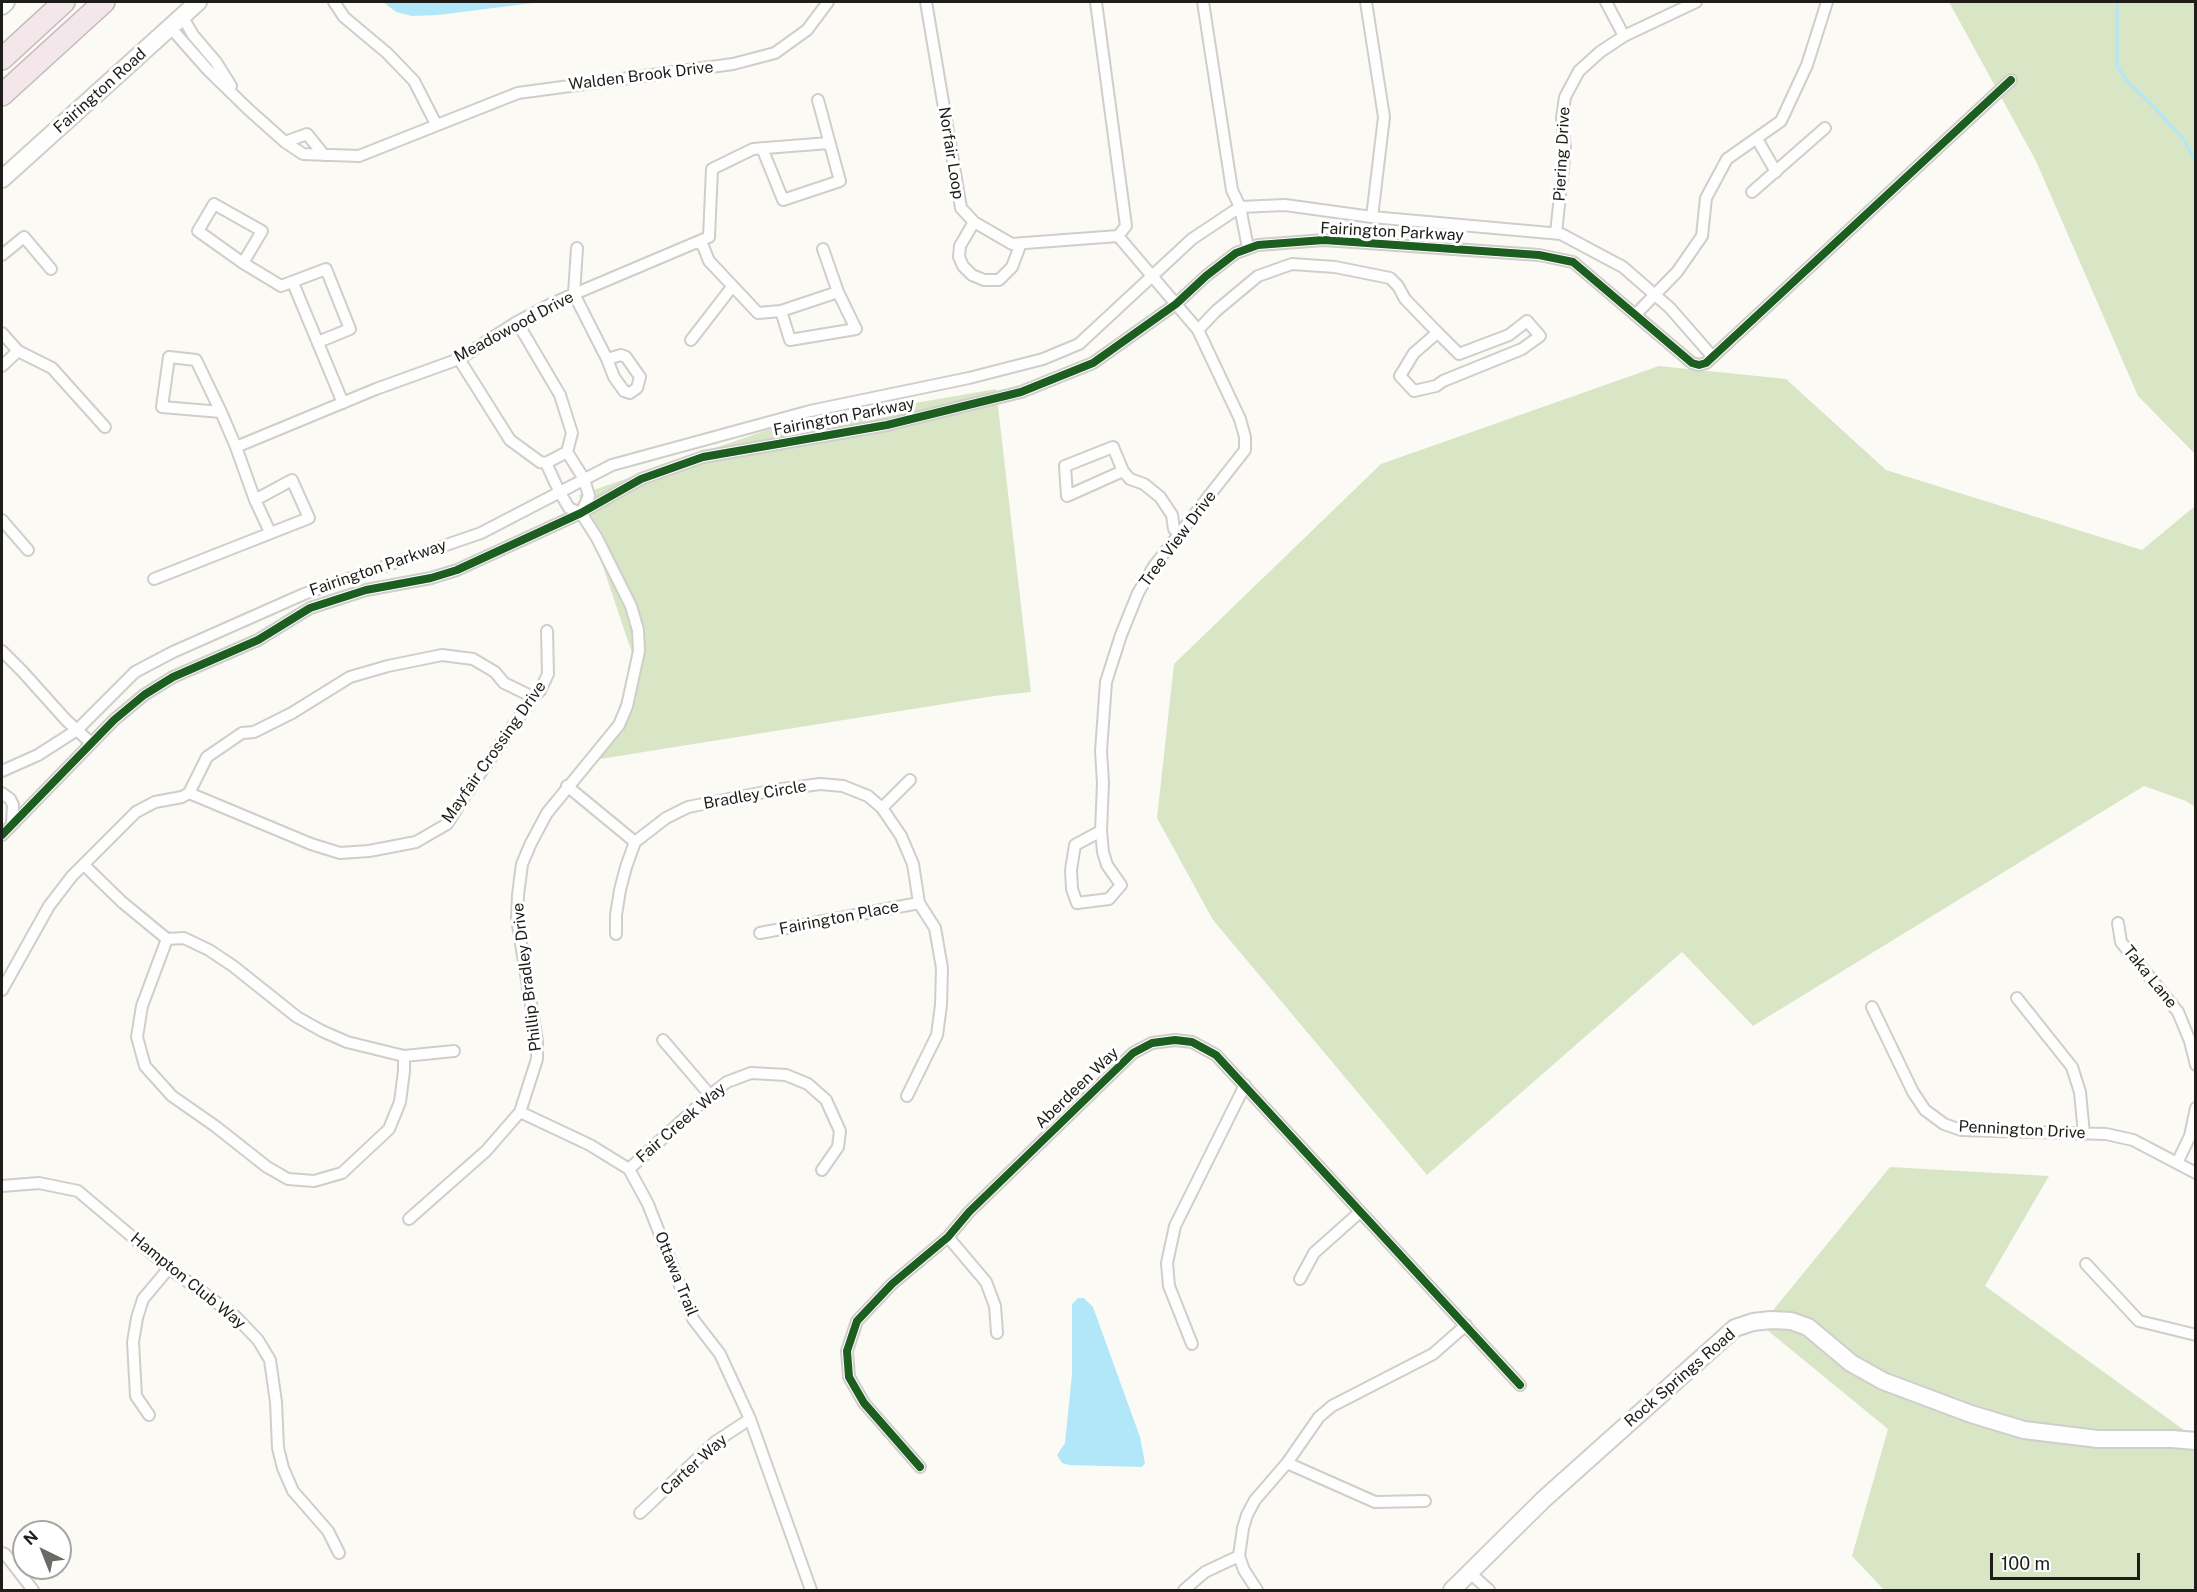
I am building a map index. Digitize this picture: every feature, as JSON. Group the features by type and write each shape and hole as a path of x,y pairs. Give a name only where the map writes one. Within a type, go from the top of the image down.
{"highway":[{"path":"2,59 64,2"},
{"path":"2,95 104,2"}],"street":[{"path":"2,6 6,2"},
{"name":"Fairington Road","path":"2,179 198,2"},
{"path":"334,2 344,17 387,53 414,81 436,124"},
{"name":"Walden Brook Drive","path":"176,22 208,70 285,142 303,154 359,156 518,93 733,64 775,53 807,30 828,2"},
{"name":"Norfair Loop","path":"926,2 961,208 974,222 1012,244 1118,236"},
{"path":"1096,2 1126,226 1118,236 1152,278"},
{"path":"1203,2 1232,190 1240,207 1248,248"},
{"path":"1366,2 1384,117 1372,217"},
{"path":"1606,2 1624,36"},
{"name":"Piering Drive","path":"1556,233 1565,149 1562,118 1565,98 1579,71 1600,52 1624,36 1696,2"},
{"path":"1635,315 1677,272 1702,236 1706,198 1727,159 1781,121 1807,64 1827,2"},
{"name":"Walden Brook Drive","path":"176,22 193,35 216,62 240,102"},
{"path":"1712,356 2011,80"},
{"path":"762,148 783,200 840,181 818,100"},
{"path":"1752,192 1825,128"},
{"path":"285,142 307,134 324,155"},
{"path":"1757,139 1776,172"},
{"path":"829,143 753,149 712,169 709,237 698,242 703,246 709,261 758,313 781,311 838,292"},
{"path":"243,264 262,231 214,204 198,231 243,264 281,286 326,269 350,329 318,342"},
{"name":"Fairington Parkway","path":"2,771 38,755 77,730 135,672 173,652 304,594 481,533 612,465 810,411 969,378 1043,359 1079,344 1192,239 1240,207 1285,205 1372,217 1561,234 1623,267 1670,308 1712,356 1706,363 1699,365 1692,363 1573,262 1539,255 1324,240 1258,245 1236,253 1206,276 1176,304 1093,363 1022,392 887,425 703,457 641,479 581,513 456,570 431,578 366,590 310,608 258,640 164,683 136,701 91,743 2,835"},
{"path":"974,222 960,246 959,258 972,275 984,280 999,280 1012,267 1021,243"},
{"path":"2,255 24,237 51,268"},
{"name":"Meadowood Drive","path":"236,447 459,359 516,322 574,294 698,242"},
{"path":"577,248 574,294 607,359"},
{"path":"781,311 790,340 856,329 838,292 823,249"},
{"path":"1198,330 1216,311 1258,276 1292,264 1335,267 1390,278 1398,286 1405,299 1459,354 1509,335 1527,321 1540,336 1522,349 1443,381 1436,386 1414,391 1400,376 1414,353 1436,334 1435,330"},
{"name":"Tree View Drive","path":"1101,831 1075,845 1071,870 1072,889 1077,903 1109,899 1121,885 1107,865 1103,852 1101,751 1106,682 1138,593 1179,534 1245,450 1245,437 1240,419 1198,330 1152,278"},
{"path":"293,283 344,403"},
{"path":"691,340 732,287"},
{"path":"516,322 560,395 572,433 567,452 584,479 589,496 581,513"},
{"path":"2,333 18,351 52,368 105,427"},
{"path":"2,366 18,351"},
{"path":"221,412 162,407 169,357 196,360 221,412 270,532"},
{"path":"459,359 510,440 540,462 546,463 567,452"},
{"path":"1123,471 1067,496 1065,466 1113,447 1123,471 1160,497 1172,515 1174,529 1179,534"},
{"name":"Phillip Bradley Drive","path":"408,1219 486,1151 520,1112 537,1059 517,919 522,864 547,813 619,725 627,706 639,651 638,630 631,606 597,538 581,513 569,508 546,463"},
{"path":"154,579 309,518 292,480 255,500"},
{"path":"2,520 28,550"},
{"name":"Mayfair Crossing Drive","path":"189,793 311,844 340,852 369,851 416,842 447,824 540,691 548,674 547,631"},
{"path":"2,651 91,743"},
{"path":"2,990 49,906 72,876 136,813 155,802 182,797 189,793 207,757 242,733 254,732 292,713 350,677 388,666 442,655 473,659 495,672 504,682 533,698"},
{"path":"882,808 910,780"},
{"name":"Bradley Circle","path":"636,842 666,818 688,807 774,790 820,784 843,786 868,796 882,808 901,836 913,864 919,903 935,928 942,968 937,1035 907,1096"},
{"path":"567,786 636,842 620,890 616,934"},
{"path":"2,793 13,805 12,823"},
{"path":"84,865 122,902 167,939 184,938 208,950 233,966 297,1017 322,1031 347,1042 404,1056 454,1051"},
{"name":"Fairington Place","path":"760,933 919,903"},
{"name":"Taka Lane","path":"2118,923 2121,942 2178,1012 2190,1041 2196,1065"},
{"path":"167,939 142,1006 137,1037 145,1066 172,1096 267,1167 288,1179 315,1181 342,1173 389,1129 400,1102 404,1056"},
{"path":"2017,998 2072,1067 2080,1092 2084,1134"},
{"name":"Pennington Drive","path":"1872,1007 1913,1092 1925,1110 1944,1124 1960,1130 2106,1134 2133,1140 2196,1173"},
{"path":"663,1040 710,1095"},
{"name":"Aberdeen Way","path":"920,1467 864,1403 849,1377 847,1351 856,1321 892,1284 948,1237 977,1204 1133,1053 1152,1043 1175,1040 1192,1042 1216,1055 1520,1385"},
{"name":"Fair Creek Way","path":"629,1169 710,1095 727,1082 751,1073 786,1075 808,1084 826,1100 840,1131 838,1147 822,1170"},
{"path":"1192,1344 1169,1286 1167,1263 1175,1226 1245,1085"},
{"path":"2177,1162 2190,1136 2196,1108"},
{"name":"Ottawa Trail","path":"520,1112 590,1145 629,1169 648,1204 693,1319 720,1354 750,1419 811,1590"},
{"name":"Hampton Club Way","path":"2,1186 39,1182 78,1191 170,1268 235,1316 258,1340 270,1360 276,1402 278,1449 283,1468 293,1491 328,1531 339,1554"},
{"path":"1300,1280 1314,1253 1360,1212"},
{"path":"948,1237 986,1282 996,1306 997,1333"},
{"path":"2086,1264 2139,1321 2196,1335"},
{"path":"149,1415 136,1396 133,1342 143,1299 170,1268"},
{"name":"Rock Springs Road","path":"1452,1590 1544,1499 1735,1328 1753,1322 1781,1320 1808,1326 1851,1363 1883,1381 1971,1414 2024,1430 2098,1439 2172,1438 2196,1442"},
{"path":"1257,1590 1244,1570 1239,1557 1247,1515 1255,1500 1287,1463 1319,1417 1332,1406 1432,1354 1466,1325"},
{"name":"Carter Way","path":"640,1513 715,1442 750,1419"},
{"path":"1287,1463 1375,1502 1425,1501"},
{"path":"2,1553 33,1590"},
{"path":"1184,1590 1205,1572 1239,1557"},
{"path":"1470,1573 1489,1590"}],"green space":[{"path":"1949,2 2195,2 2195,454 2138,396 2036,161"},
{"path":"1659,366 1786,379 1886,470 2142,550 2195,506 2195,807 2186,801 2144,786 1753,1026 1682,952 1427,1175 1213,920 1157,818 1174,664 1381,464"},
{"path":"996,389 1031,692 600,759 635,662 579,495 776,427"},
{"path":"1890,1167 2049,1176 1985,1286 2195,1438 2195,1590 1884,1590 1852,1556 1888,1429 1761,1325"}],"water":[{"path":"383,2 542,2 412,16 396,12"},
{"path":"1078,1298 1084,1298 1093,1307 1140,1437 1145,1463 1142,1467 1069,1465 1062,1463 1057,1455 1065,1443 1072,1374 1072,1304"}],"waterway":[{"path":"2117,2 2117,66 2127,81 2185,141 2196,163"}],"cycle path":[{"path":"2,835 114,720 144,695 173,677 258,640 310,608 366,590 431,578 457,570 581,513 641,479 703,457 887,425 1021,392 1093,363 1176,304 1206,276 1236,253 1258,245 1324,240 1539,255 1573,262 1692,363 1699,365 1706,363 2011,80"},
{"path":"920,1467 864,1403 849,1377 847,1351 857,1321 892,1284 948,1237 969,1212 1133,1053 1152,1043 1175,1040 1192,1042 1216,1055 1520,1385"}]}
